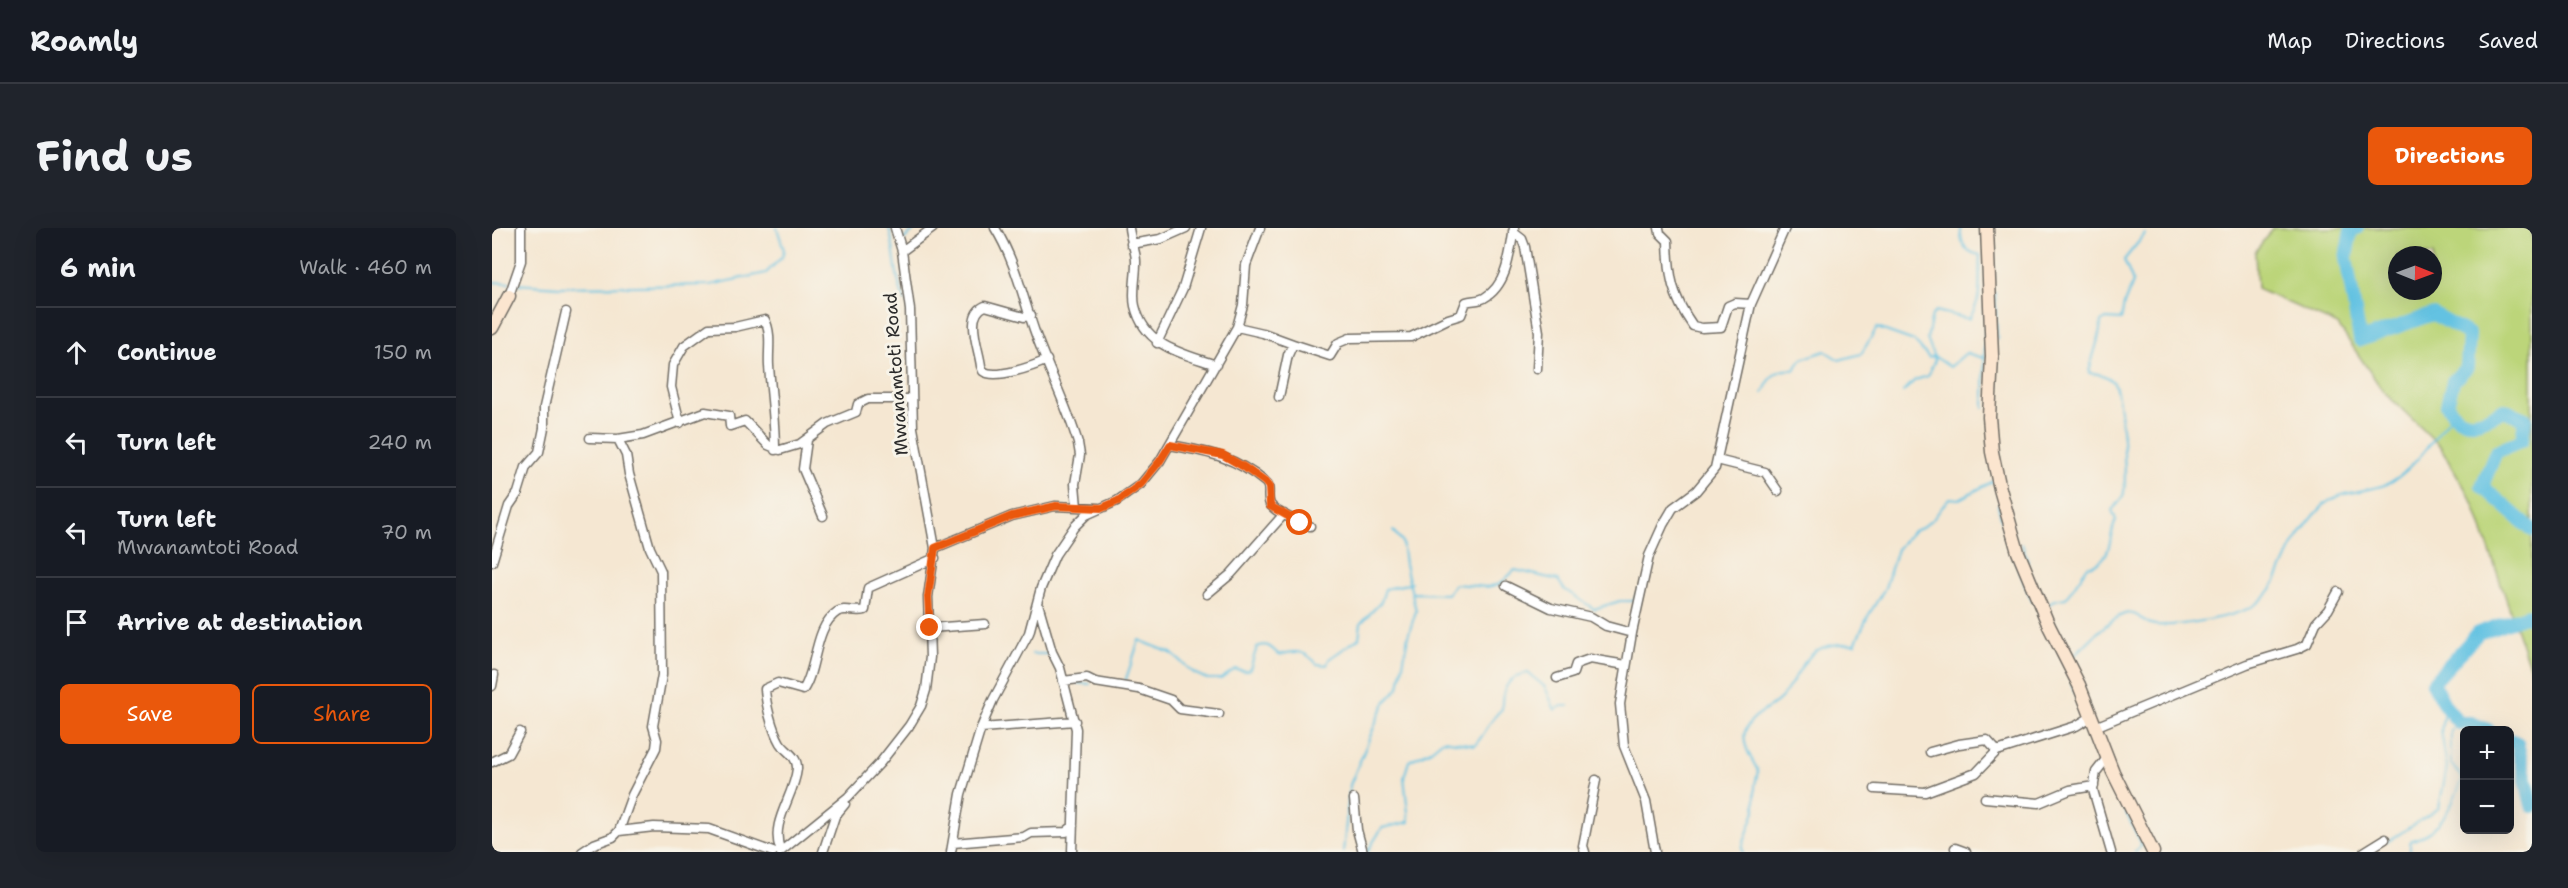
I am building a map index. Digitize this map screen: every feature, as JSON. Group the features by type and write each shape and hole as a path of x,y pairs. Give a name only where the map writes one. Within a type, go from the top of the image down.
{"street":[{"path":"492,328 510,296 521,261 521,228"},
{"name":"Mwanamtoti Road","path":"778,851 858,787 891,749 921,706 926,690 930,657 928,597 935,548 914,428 910,310 902,251 895,228"},
{"path":"902,251 933,228"},
{"path":"995,228 1008,249 1078,443 1080,455 1075,484 1077,507"},
{"path":"1129,228 1137,262 1134,304 1142,325 1157,343 1171,351 1216,365"},
{"path":"1131,244 1161,239 1186,228"},
{"path":"1157,343 1183,288 1201,228"},
{"path":"1074,826 1066,832 1031,833 1024,837 952,847 961,794 981,728 993,700 1029,633 1051,564 1074,527 1086,515 1118,501 1141,484 1170,445 1237,327 1243,305 1246,265 1260,228"},
{"path":"1659,228 1660,233 1668,241 1669,275 1674,294 1693,326 1721,327 1728,306 1735,303 1751,304"},
{"path":"1655,852 1654,834 1646,801 1624,746 1620,704 1632,633 1649,556 1663,525 1673,508 1696,491 1710,476 1717,460 1751,304 1785,228"},
{"path":"1987,228 1992,356 1989,417 1992,452 2000,489 2018,552 2107,758 2151,851"},
{"path":"1237,327 1263,333 1330,356 1338,343 1350,338 1411,338 1461,315 1466,302 1484,299 1494,290 1509,259 1514,230"},
{"path":"1514,230 1522,239 1525,247 1539,332 1537,369"},
{"path":"1031,315 1024,317 986,306 979,309 975,315 974,326 981,366 983,371 991,374 1028,368 1047,360"},
{"path":"492,562 509,507 518,493 526,467 539,452 544,428 544,407 566,312"},
{"path":"680,423 671,387 673,365 684,346 709,328 735,327 765,320 770,335 769,366 775,410 776,450"},
{"path":"1279,397 1288,355 1293,344"},
{"path":"776,450 807,440 827,424 856,412 858,404 868,399 912,399"},
{"path":"590,438 618,439 643,435 705,412 729,416 730,426 745,421 776,450"},
{"path":"582,852 619,831 632,795 656,748 657,740 653,726 662,675 660,571 650,548 629,474 626,455 618,439"},
{"path":"807,440 803,469 823,516"},
{"path":"1170,445 1223,455 1244,467 1269,487 1270,506 1310,526"},
{"path":"1717,460 1765,472 1778,491"},
{"path":"935,548 1012,516 1056,506 1102,508"},
{"path":"1207,594 1231,574 1284,514"},
{"path":"619,831 654,827 709,829 778,851 777,825 789,800 797,765 793,755 783,746 778,737 765,689 778,683 803,690 809,681 818,644 834,614 841,611 864,610 868,588 935,558"},
{"path":"1506,586 1567,614 1591,617 1606,626 1632,633"},
{"path":"1875,789 1925,792 1976,773 1997,751 2093,722 2247,663 2297,649 2307,644 2316,623 2328,610 2338,592"},
{"path":"1038,604 1075,721 1077,738 1072,852"},
{"path":"930,628 985,624"},
{"path":"1557,678 1573,673 1576,664 1584,660 1626,665"},
{"path":"492,686 494,675"},
{"path":"1063,681 1087,678 1095,682 1139,689 1171,700 1180,710 1219,714"},
{"path":"981,728 1075,721"},
{"path":"492,762 508,754 520,732"},
{"path":"1930,752 1959,744 1987,740 1997,751"},
{"path":"2107,758 2096,772 2093,790 2111,852"},
{"path":"1585,852 1583,846 1596,780"},
{"path":"1985,798 2039,803 2070,790 2094,786"},
{"path":"823,852 835,816 858,787"},
{"path":"1354,799 1357,830 1363,852"},
{"path":"2364,852 2385,839"},
{"path":"1955,848 1966,852"}],"green space":[{"path":"2273,228 2532,228 2532,674 2473,502 2440,446 2383,391 2338,325 2257,289 2255,252"}],"waterway":[{"path":"516,284 559,287 710,285 766,273 782,257 784,250 777,228"},
{"path":"889,228 899,283 905,301"},
{"path":"903,240 917,228"},
{"path":"1903,392 1915,380 1928,376 1935,360 1927,339 1932,315 1936,311 1969,319 1977,303 1980,255 1964,246 1961,239 1961,228"},
{"path":"2357,228 2351,230 2346,258 2360,340 2433,314 2469,334 2467,367 2453,381 2447,405 2453,413 2466,422 2481,421 2504,410 2525,419 2522,440 2496,452 2482,486 2532,530"},
{"path":"2046,607 2054,600 2066,598 2088,566 2102,560 2106,555 2116,520 2112,510 2123,496 2124,458 2117,391 2110,378 2089,373 2101,322 2106,319 2121,320 2124,304 2133,282 2124,260 2145,234"},
{"path":"492,282 510,283"},
{"path":"1995,293 1997,339"},
{"path":"1984,408 1985,327"},
{"path":"1763,393 1774,375 1783,370 1794,370 1802,359 1825,351 1839,360 1861,354 1877,328 1914,341 1929,358 1934,356 1950,367 1966,353 1984,358"},
{"path":"2070,659 2108,623 2127,613 2151,624 2165,625 2220,617 2253,606 2274,585 2295,542 2323,506 2337,497 2380,487 2397,478 2415,462 2453,414"},
{"path":"1996,428 1999,455"},
{"path":"1743,852 1742,848 1755,811 1755,785 1758,771 1748,752 1744,737 1751,721 1782,697 1809,657 1817,651 1826,646 1855,644 1885,588 1897,549 1913,531 1922,528 1934,518 1949,498 1959,499 1994,481"},
{"path":"1998,505 2005,534 2032,601"},
{"path":"1343,852 1350,785 1379,715 1386,701 1399,687 1408,636 1416,611 1402,541 1393,531"},
{"path":"2022,544 2028,562"},
{"path":"1413,593 1447,594 1455,584 1487,587 1500,584 1515,570 1558,580 1564,589 1594,609 1620,601 1634,601 1637,593"},
{"path":"1124,685 1139,640 1171,653 1194,673 1207,679 1221,679 1235,669 1246,671 1250,669 1257,647 1264,645 1269,646 1279,655 1300,652 1317,664 1327,665 1329,659 1359,638 1361,623 1381,602 1385,589 1411,583"},
{"path":"2478,726 2471,723 2459,723 2445,706 2433,683 2478,633 2528,615 2532,619"},
{"path":"1032,654 1049,654"},
{"path":"1367,852 1382,828 1409,822 1404,777 1409,761 1431,750 1443,740 1475,745 1502,709 1507,685 1515,677 1528,673 1545,687 1555,710 1562,706 1569,706"},
{"path":"2071,682 2079,702"},
{"path":"1078,683 1090,684"},
{"path":"2387,842 2439,808 2447,767 2441,731 2445,706"},
{"path":"2410,852 2410,841 2430,831 2444,817 2463,778 2451,764 2451,730 2459,723"},
{"path":"2087,724 2101,760"},
{"path":"2514,742 2517,743 2532,806"},
{"path":"2103,766 2142,845 2135,852"}],"route":[{"path":"930,628 928,597 935,548 1012,516 1056,506 1102,508 1118,501 1141,484 1170,445 1223,455 1244,467 1269,487 1268,500 1274,510 1300,523"}]}
